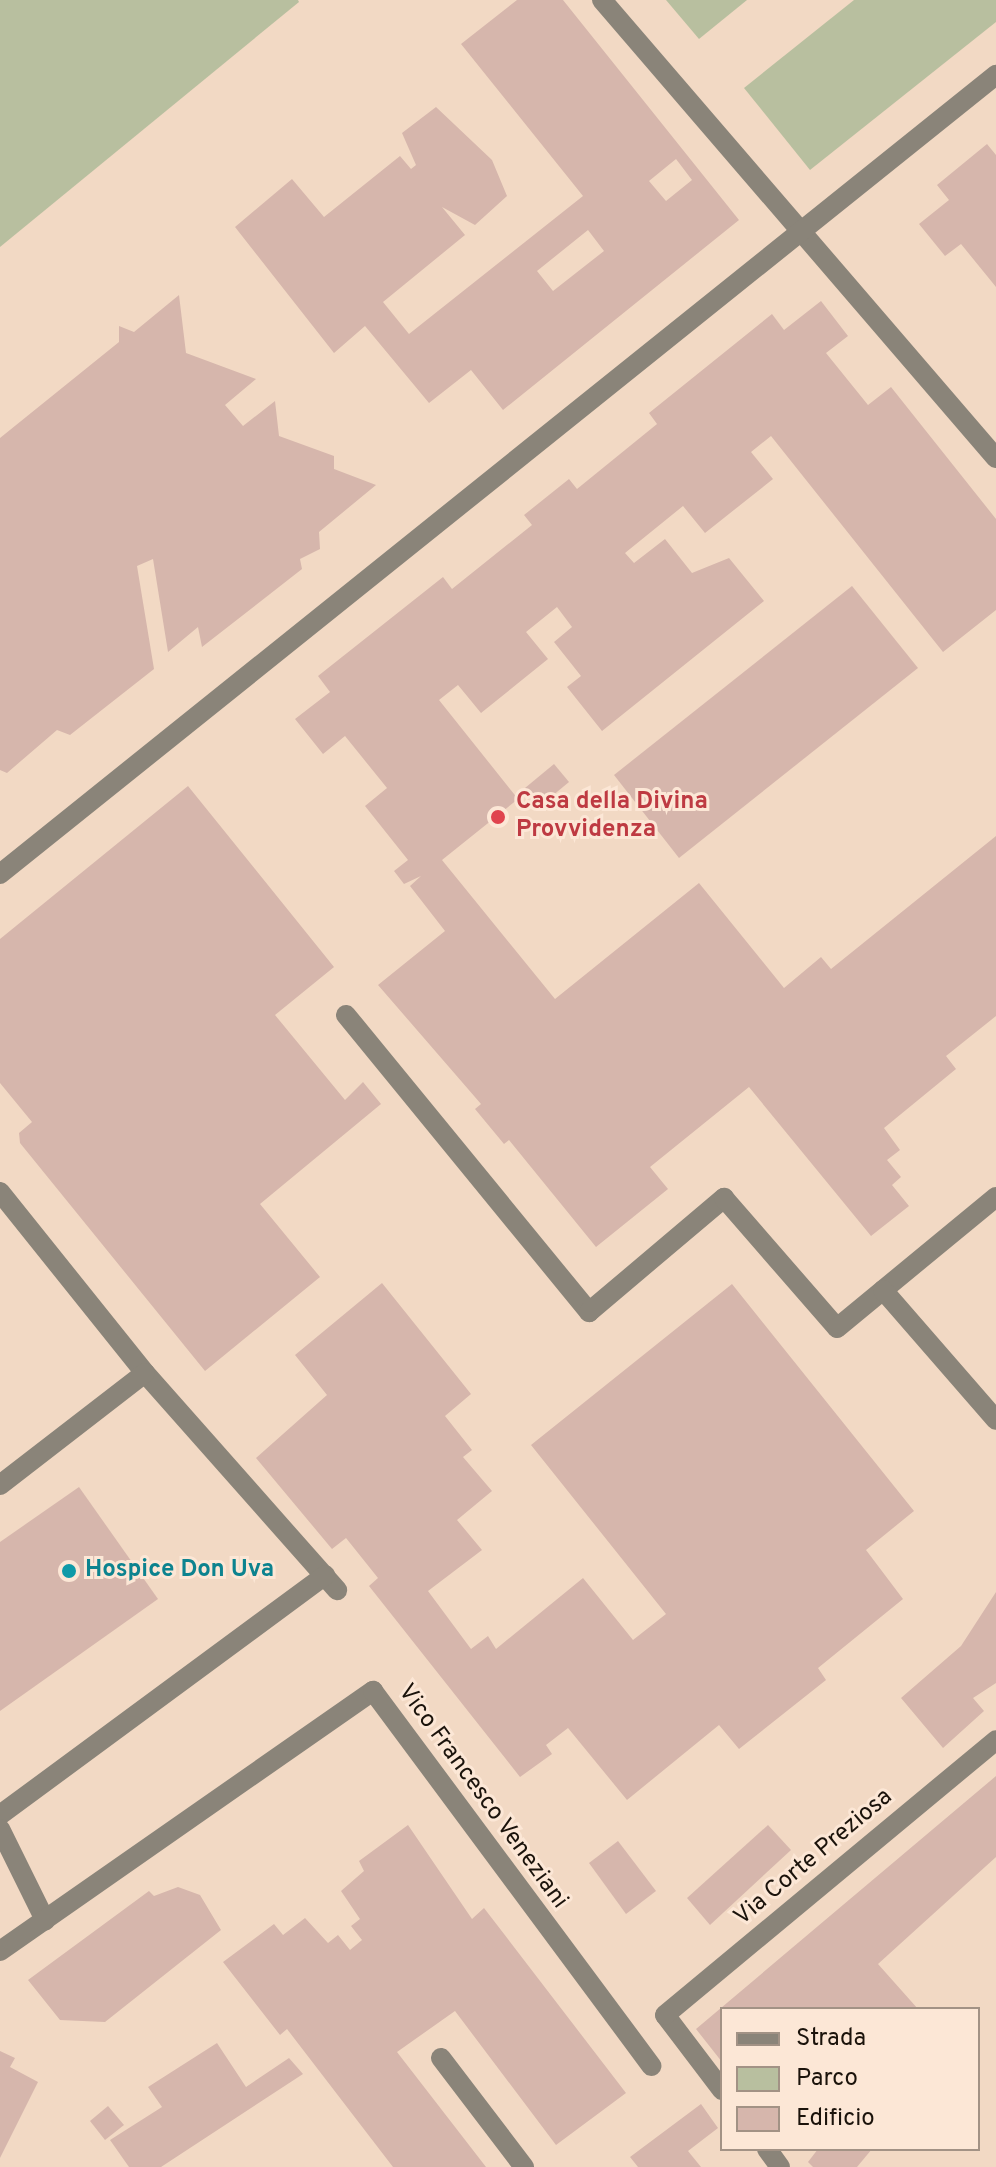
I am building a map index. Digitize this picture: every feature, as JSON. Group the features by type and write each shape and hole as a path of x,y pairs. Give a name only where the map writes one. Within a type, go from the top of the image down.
{"street":[{"path":"602,0 996,458"},
{"path":"0,874 806,234 996,75"},
{"path":"346,1015 589,1312 724,1198 837,1328 996,1197"},
{"path":"0,1192 145,1373 331,1583 0,1815"},
{"path":"883,1290 996,1420"},
{"path":"0,1485 145,1373"},
{"name":"Vico Francesco Veneziani","path":"0,1951 373,1691 651,2066"},
{"name":"Via Corte Preziosa","path":"720,2087 665,2015 996,1740"},
{"path":"0,1829 45,1920"},
{"path":"441,2058 524,2167"}],"green space":[{"path":"0,0 298,0 299,2 0,247"},
{"path":"666,0 747,0 699,39"},
{"path":"854,0 996,0 996,22 810,170 744,88"}],"building":[{"path":"517,0 563,0 739,220 503,410 471,370 429,403 365,326 334,353 235,227 292,179 324,217 400,156 411,169 416,165 402,133 436,107 492,160 507,196 475,225 442,207 465,235 383,302 409,334 583,196 461,44","holes":["676,159 692,180 666,201 649,181","588,230 604,251 553,291 537,271"]},
{"path":"987,144 996,155 996,287 961,244 945,256 919,224 949,200 937,185"},
{"path":"179,295 186,353 256,379 225,405 243,426 275,401 279,436 334,456 334,469 376,485 319,532 320,549 300,559 302,569 202,647 198,627 168,652 153,559 137,566 154,669 70,735 57,730 7,773 0,770 0,438 119,342 119,326 134,332"},
{"path":"821,301 848,336 826,353 868,405 891,387 996,519 996,610 943,652 771,436 751,452 773,479 705,533 683,506 625,553 634,563 665,539 692,573 729,558 764,601 602,731 567,687 581,676 554,642 572,627 557,607 526,632 548,659 481,713 458,685 439,700 518,799 442,860 555,999 699,883 784,988 821,957 831,969 996,836 996,1016 946,1056 956,1069 884,1128 900,1150 887,1160 901,1177 892,1185 909,1206 871,1236 749,1087 650,1167 668,1189 596,1247 509,1140 504,1144 475,1109 481,1104 378,985 445,931 410,886 421,876 404,884 394,871 408,860 365,806 387,788 345,736 323,754 295,719 330,692 318,676 443,577 452,589 532,525 524,515 569,479 577,489 657,424 649,413 772,314 784,330"},
{"path":"852,586 918,668 679,858 614,775"},
{"path":"554,764 569,782 540,806 525,788"},
{"path":"188,786 334,967 275,1015 345,1100 363,1082 381,1104 260,1204 320,1277 205,1371 20,1143 19,1133 32,1122 0,1083 0,939"},
{"path":"382,1283 471,1394 445,1416 472,1450 463,1457 492,1491 457,1520 482,1550 428,1591 471,1649 488,1636 496,1649 583,1578 633,1640 666,1614 531,1445 732,1284 914,1511 866,1550 903,1599 818,1668 826,1680 739,1749 719,1725 627,1800 568,1728 546,1745 552,1754 520,1777 369,1586 378,1578 346,1538 332,1549 256,1458 327,1395 295,1355"},
{"name":"Hospice Don Uva","path":"79,1487 158,1599 0,1711 0,1542"},
{"path":"996,1592 996,1683 973,1698 984,1711 943,1748 901,1698 961,1646"},
{"path":"996,1776 996,1857 878,1964 916,2007 722,2007"},
{"path":"408,1825 472,1919 484,1908 626,2093 556,2145 455,2011 397,2052 486,2167 393,2167 287,2029 280,2035 223,1962 274,1924 283,1935 305,1918 328,1943 338,1935 350,1950 362,1940 351,1926 360,1919 341,1891 364,1871 359,1861"},
{"path":"768,1825 791,1850 710,1925 687,1898"},
{"path":"618,1841 656,1891 626,1914 589,1863"},
{"path":"178,1887 200,1895 221,1930 105,2022 60,2020 28,1980 149,1891 154,1896"},
{"path":"720,2009 720,2059 696,2029"},
{"path":"217,2043 246,2087 289,2058 303,2074 161,2167 129,2167 110,2140 162,2107 148,2087"},
{"path":"0,2051 15,2058 10,2067 38,2082 0,2158"},
{"path":"701,2104 718,2128 688,2151 701,2167 638,2167 630,2157"},
{"path":"108,2106 124,2125 105,2140 90,2121"},
{"path":"816,2151 870,2151 857,2167 813,2167 808,2162"}],"place":[{"name":"Casa della Divina Provvidenza","path":"498,817"},
{"name":"Hospice Don Uva","path":"69,1571"}]}
